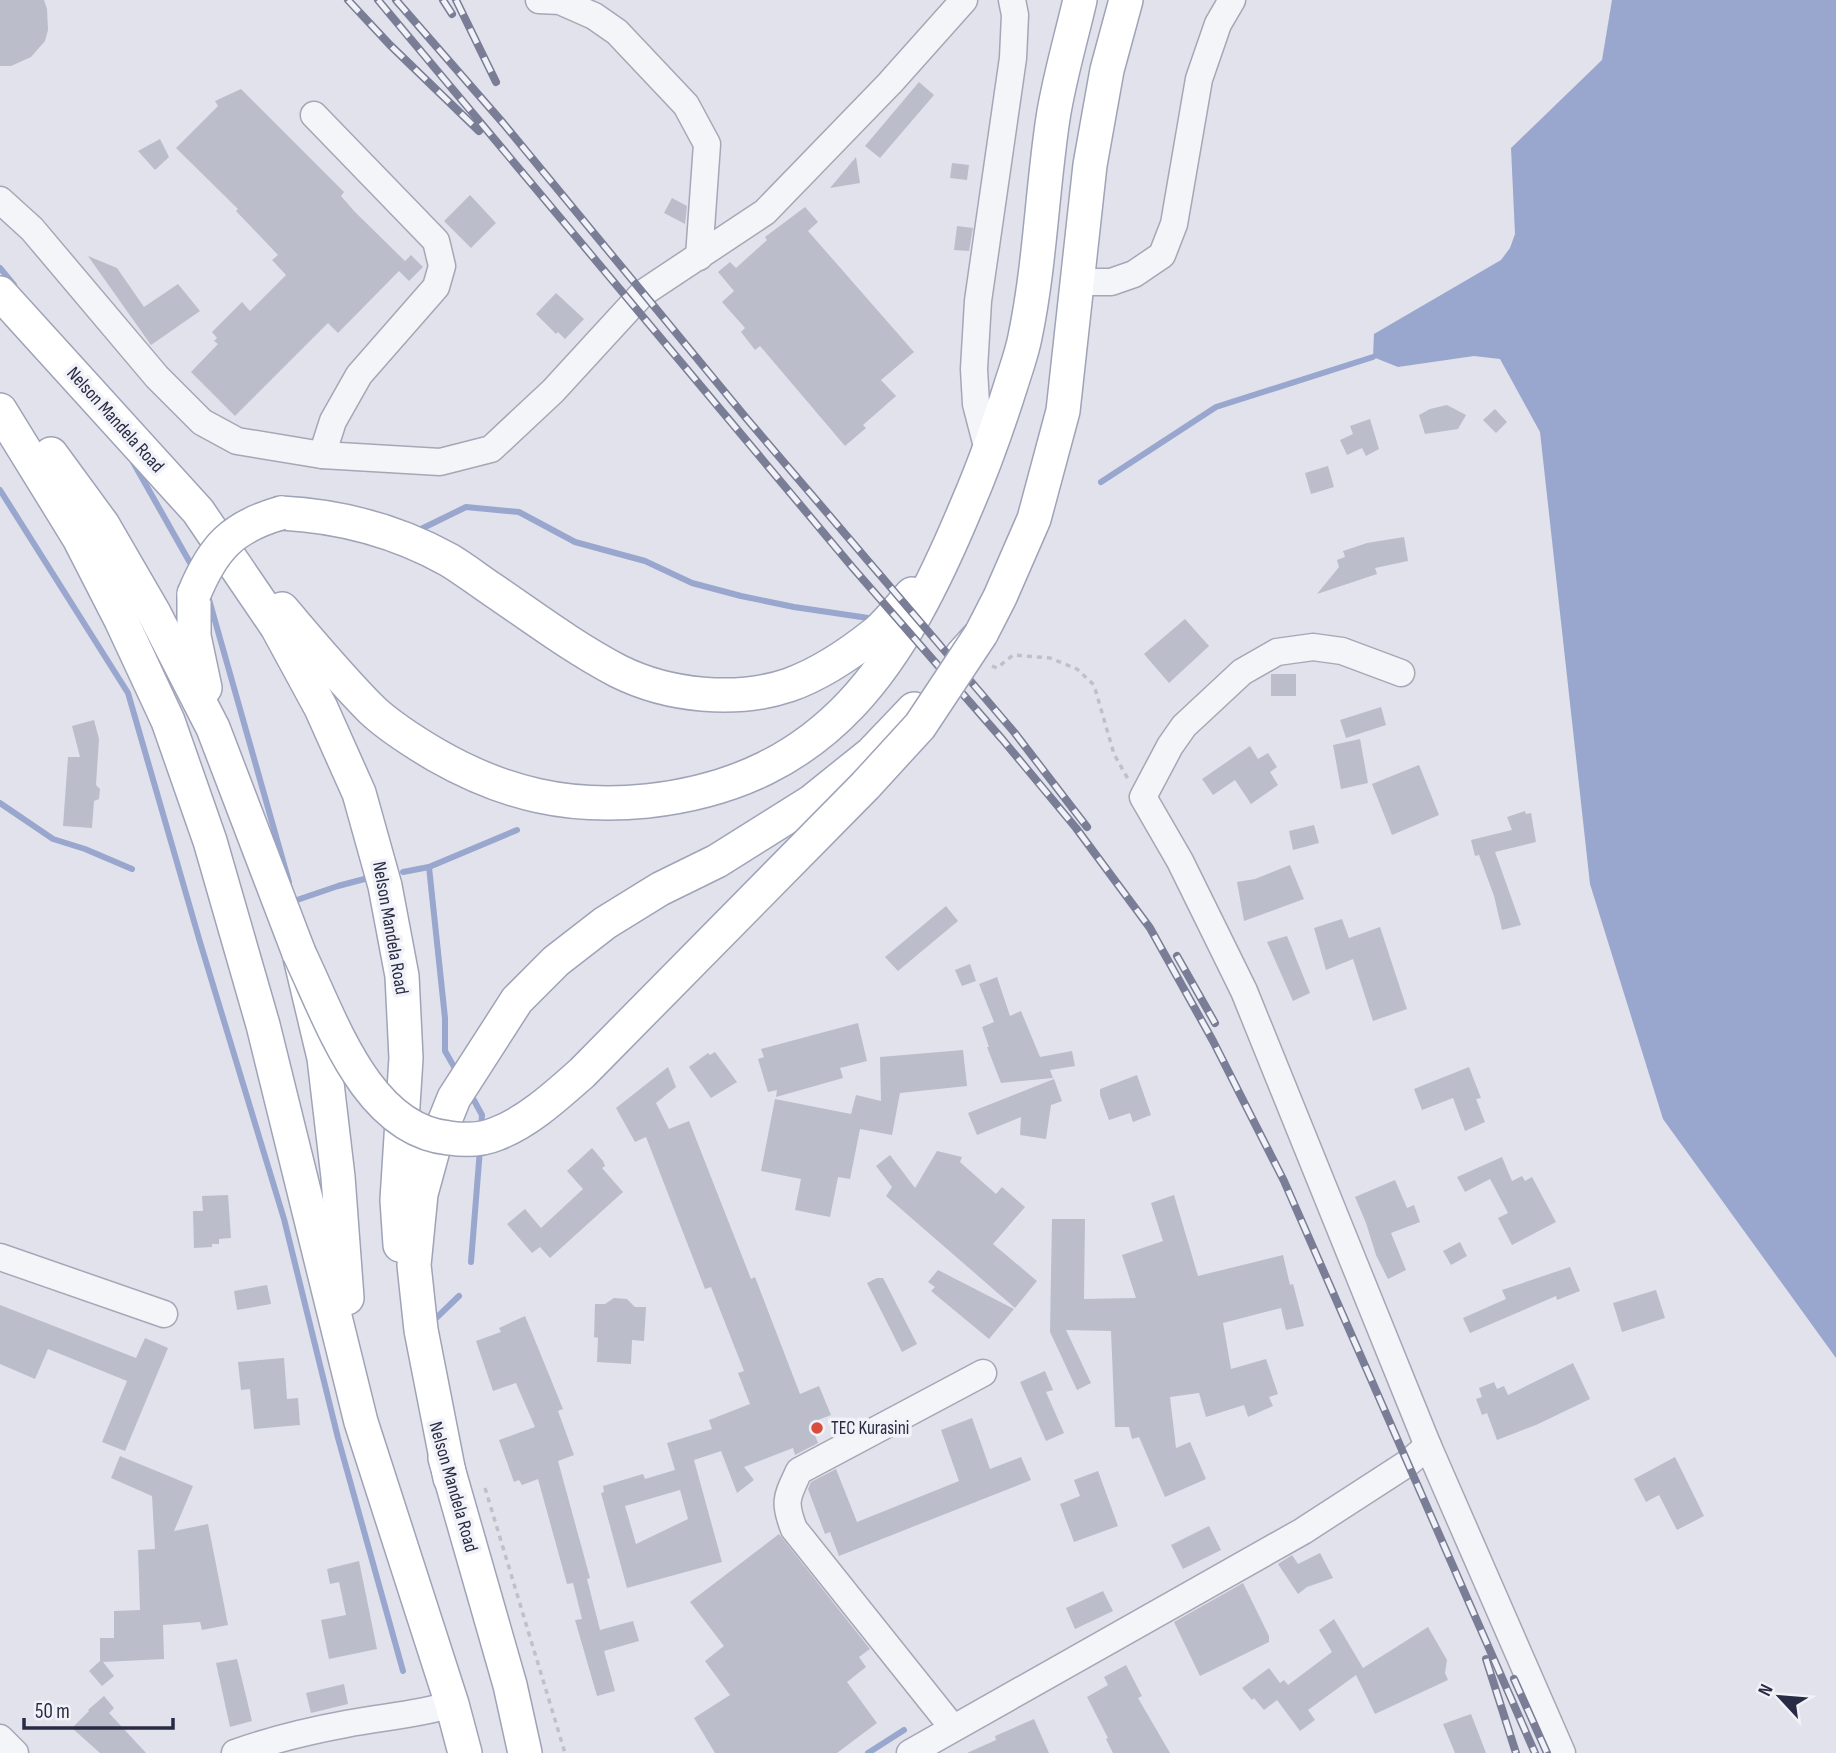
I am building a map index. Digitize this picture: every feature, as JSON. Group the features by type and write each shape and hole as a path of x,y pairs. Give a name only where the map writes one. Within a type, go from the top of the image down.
{"main road":[{"path":"198,511 374,712 416,744 463,770 522,793 570,802 622,803 687,796 747,777 803,747 839,719 876,678 911,626 954,537 989,454 1025,340 1039,250 1053,117 1080,0"},
{"path":"0,391 32,428 103,525 154,613 213,728 299,953 363,1082 386,1110 413,1129 441,1138 462,1140 495,1135 550,1100 582,1073 855,796 920,726 981,634 1000,597 1037,507 1063,411 1090,165 1107,70 1126,0"},
{"name":"Nelson Mandela Road","path":"0,293 198,511 277,627 321,708 359,793 385,886 402,976 406,1058 397,1200 402,1289 419,1368 510,1685 525,1753"},
{"path":"0,410 79,538 121,620 168,721 210,841 263,1025 361,1422 452,1703 465,1753"},
{"path":"213,728 194,636 194,594 206,565 220,546 259,519 281,513 312,515 354,523 402,538 450,561 558,635 620,672 670,689 711,695 750,693 789,685 850,653 878,631 918,587 954,537"},
{"path":"450,1478 421,1330 414,1265 421,1194 433,1150 454,1098 479,1058 517,1000 556,961 605,923 660,889 717,861 811,802 872,753 981,634"},
{"path":"299,953 324,1058 361,1422"}],"street":[{"path":"539,0 560,1 594,16 617,32 686,105 707,144 699,257"},
{"path":"0,200 32,229 157,377 202,422 237,441 322,455 440,462 491,449 553,391 643,293 765,212 890,83 964,0"},
{"path":"989,454 976,404 975,356 978,301 1013,58 1015,15 1012,0"},
{"path":"1077,282 1111,282 1134,274 1162,255 1174,224 1199,79 1218,24 1232,0"},
{"path":"314,115 436,241 442,266 436,287 359,375 333,421 322,455"},
{"path":"1401,673 1342,651 1313,647 1277,652 1242,672 1184,726 1170,746 1143,797 1180,861 1244,991 1428,1446 1562,1753"},
{"path":"0,1257 163,1314"},
{"path":"953,1728 794,1529 786,1509 788,1495 799,1471 983,1373"},
{"path":"910,1753 1303,1531 1408,1463 1428,1446"},
{"path":"236,1753 280,1738 436,1709 452,1703"},
{"path":"0,1738 15,1753"}],"path":[{"path":"997,668 1013,655 1050,658 1077,668 1094,685 1114,754 1143,797"},
{"path":"485,1488 565,1753"}],"water":[{"path":"1612,0 1836,0 1836,1358 1663,1119 1590,884 1540,432 1500,359 1474,356 1398,367 1373,357 1374,334 1501,260 1510,248 1515,234 1511,148 1602,60"}],"building":[{"path":"0,0 44,0 47,9 48,30 45,41 31,57 11,66 0,66"},
{"path":"919,82 934,95 880,158 865,146"},
{"path":"241,89 344,192 341,196 355,212 405,261 411,255 423,267 409,281 399,271 338,333 328,323 235,416 191,372 218,344 214,341 217,338 212,332 242,302 250,311 286,275 272,260 278,255 236,211 238,209 176,148 218,106 215,101"},
{"path":"160,139 169,157 155,170 138,151"},
{"path":"856,157 860,183 830,188"},
{"path":"952,163 969,165 967,180 950,178"},
{"path":"470,195 496,223 471,248 444,221"},
{"path":"672,198 687,206 685,224 664,213"},
{"path":"805,207 818,222 808,231 914,352 881,380 896,396 863,425 866,428 845,446 760,346 755,350 741,332 745,328 722,302 734,291 718,272 730,262 736,268 767,240 765,237"},
{"path":"957,226 973,228 969,251 954,250"},
{"path":"88,256 117,268 144,307 178,284 200,311 151,345"},
{"path":"556,293 584,319 565,339 536,314"},
{"path":"1447,405 1466,415 1458,429 1425,434 1419,415"},
{"path":"1495,409 1507,422 1496,433 1483,420"},
{"path":"1370,419 1379,449 1366,456 1362,448 1347,455 1340,440 1353,434 1350,426"},
{"path":"1328,466 1334,487 1311,494 1305,473"},
{"path":"1404,537 1408,561 1375,568 1377,574 1317,594 1339,567 1337,560 1345,557 1343,551 1367,543"},
{"path":"1185,619 1209,646 1169,683 1144,654"},
{"path":"1271,674 1296,674 1296,696 1271,696"},
{"path":"1381,707 1386,725 1346,738 1340,720"},
{"path":"94,720 99,739 96,785 100,789 99,799 94,801 92,828 63,826 68,757 80,757 72,726"},
{"path":"1360,739 1368,783 1341,789 1333,745"},
{"path":"1250,746 1258,759 1268,753 1277,767 1270,772 1278,785 1251,804 1235,780 1213,795 1202,779"},
{"path":"1419,765 1439,815 1392,835 1372,784"},
{"path":"1525,811 1526,814 1531,813 1536,842 1495,852 1521,925 1502,930 1494,896 1479,855 1475,856 1471,840 1512,830 1507,817"},
{"path":"1314,825 1319,843 1293,850 1289,831"},
{"path":"1290,865 1304,899 1244,921 1237,882 1255,879"},
{"path":"946,906 958,921 898,971 885,957"},
{"path":"1342,919 1349,938 1380,927 1407,1009 1373,1021 1353,959 1326,970 1314,928"},
{"path":"1287,936 1310,993 1293,1001 1267,942"},
{"path":"970,964 976,981 962,986 955,970"},
{"path":"997,977 1010,1016 1021,1011 1040,1057 1072,1051 1075,1066 1050,1070 1053,1078 1001,1083 982,1027 994,1022 979,984"},
{"path":"858,1023 867,1061 840,1068 843,1078 776,1097 777,1090 768,1092 758,1059 764,1057 761,1049"},
{"path":"963,1050 967,1086 900,1093 892,1135 860,1129 850,1179 838,1177 830,1217 795,1210 801,1179 761,1171 775,1099 851,1114 856,1095 881,1101 880,1057"},
{"path":"715,1052 737,1082 711,1098 689,1067 708,1053 710,1055"},
{"path":"668,1067 676,1087 656,1103 669,1129 689,1121 751,1279 755,1277 800,1394 819,1386 831,1415 810,1423 818,1443 795,1455 793,1448 744,1467 754,1480 737,1493 721,1451 694,1460 722,1562 627,1588 601,1493 604,1492 603,1486 643,1474 645,1479 675,1470 667,1443 712,1429 709,1420 750,1404 738,1373 744,1371 711,1287 705,1289 646,1137 635,1142 616,1108","holes":["680,1490 688,1519 636,1544 625,1506"]},
{"path":"1469,1067 1481,1098 1476,1099 1485,1122 1465,1131 1453,1098 1422,1110 1414,1089"},
{"path":"1137,1075 1151,1115 1133,1122 1130,1113 1109,1120 1100,1089"},
{"path":"1054,1079 1062,1101 1051,1105 1046,1139 1020,1135 1021,1117 977,1135 968,1113"},
{"path":"592,1148 603,1161 605,1166 602,1168 623,1192 550,1258 540,1247 532,1253 507,1224 525,1209 541,1228 583,1189 567,1171"},
{"path":"937,1151 962,1157 960,1162 996,1194 1002,1187 1025,1207 993,1244 1037,1281 1015,1308 886,1196 892,1187 876,1166 890,1155 915,1188"},
{"path":"1502,1157 1512,1181 1522,1176 1525,1181 1532,1177 1556,1222 1512,1245 1498,1218 1508,1213 1490,1179 1465,1192 1457,1177"},
{"path":"1395,1180 1407,1208 1414,1205 1420,1222 1391,1233 1406,1270 1388,1279 1376,1255 1355,1197"},
{"path":"228,1195 231,1238 219,1239 219,1244 212,1244 212,1247 194,1248 193,1211 203,1211 202,1196"},
{"path":"1174,1195 1198,1276 1283,1255 1304,1326 1286,1330 1281,1308 1223,1323 1231,1369 1266,1359 1278,1394 1269,1397 1273,1406 1248,1417 1244,1405 1206,1417 1199,1393 1170,1397 1176,1448 1190,1442 1206,1479 1165,1497 1139,1437 1132,1439 1129,1427 1115,1427 1111,1331 1066,1330 1091,1383 1077,1390 1050,1332 1052,1219 1085,1219 1084,1299 1136,1298 1122,1255 1163,1241 1151,1203"},
{"path":"1460,1242 1467,1256 1451,1265 1443,1251"},
{"path":"1570,1267 1580,1291 1557,1300 1556,1296 1470,1333 1463,1318 1506,1299 1502,1290"},
{"path":"938,1270 1014,1309 989,1339 931,1291 935,1287 928,1282"},
{"path":"883,1278 917,1344 902,1352 867,1283"},
{"path":"267,1285 271,1304 237,1310 234,1291"},
{"path":"1656,1290 1665,1318 1622,1332 1613,1303"},
{"path":"614,1298 627,1299 635,1307 646,1307 644,1341 632,1340 631,1364 597,1362 598,1338 594,1337 595,1304 605,1304"},
{"path":"0,1305 136,1358 145,1338 168,1348 125,1451 102,1442 127,1381 48,1349 35,1379 0,1364"},
{"path":"525,1316 563,1409 558,1411 574,1455 558,1461 590,1578 587,1579 600,1630 633,1621 639,1641 604,1651 615,1691 597,1696 575,1620 582,1619 573,1583 567,1584 538,1479 522,1485 519,1480 514,1482 499,1440 535,1427 516,1383 493,1391 476,1341 501,1332 499,1328"},
{"path":"284,1358 287,1399 298,1398 300,1425 254,1429 250,1389 241,1390 238,1362"},
{"path":"1573,1363 1590,1399 1497,1440 1487,1413 1482,1415 1476,1399 1482,1397 1479,1388 1494,1382 1497,1389 1504,1386 1508,1395"},
{"path":"1045,1371 1053,1390 1046,1392 1064,1433 1046,1441 1020,1382"},
{"path":"972,1418 990,1469 1021,1457 1031,1480 839,1556 830,1532 825,1534 808,1489 811,1482 836,1469 857,1522 959,1481 941,1430"},
{"path":"120,1456 193,1486 174,1531 208,1524 228,1625 202,1630 200,1622 163,1625 164,1659 103,1662 114,1676 102,1686 89,1671 100,1661 100,1638 114,1638 114,1611 140,1610 138,1550 155,1549 152,1496 111,1478"},
{"path":"1675,1457 1704,1516 1677,1530 1659,1495 1646,1502 1634,1479"},
{"path":"1098,1471 1118,1526 1074,1542 1060,1504 1080,1496 1074,1480"},
{"path":"1209,1526 1221,1550 1183,1569 1171,1545"},
{"path":"779,1534 870,1649 859,1657 866,1667 847,1682 877,1723 837,1753 715,1753 694,1718 730,1695 705,1661 724,1646 690,1602"},
{"path":"1320,1553 1333,1578 1307,1587 1298,1594 1278,1564 1292,1555 1298,1564"},
{"path":"359,1561 377,1649 329,1659 321,1620 346,1615 339,1582 330,1584 327,1569"},
{"path":"1243,1583 1269,1636 1269,1642 1200,1676 1174,1622"},
{"path":"1103,1591 1113,1611 1075,1629 1066,1608"},
{"path":"1334,1619 1363,1668 1428,1627 1447,1660 1445,1673 1448,1680 1375,1714 1356,1675 1308,1710 1315,1720 1300,1731 1277,1700 1264,1710 1254,1698 1252,1700 1242,1688 1269,1668 1280,1683 1284,1680 1288,1685 1332,1652 1319,1630"},
{"path":"237,1659 252,1721 230,1727 216,1663"},
{"path":"1126,1665 1142,1696 1138,1698 1170,1753 1113,1753 1106,1739 1108,1738 1087,1697 1108,1685 1104,1677"},
{"path":"344,1684 348,1704 311,1713 306,1693"},
{"path":"104,1696 114,1708 109,1713 146,1753 100,1753 72,1728"},
{"path":"1471,1714 1486,1753 1455,1753 1443,1724"},
{"path":"1034,1719 1049,1753 967,1753 996,1740 995,1736"}],"waterway":[{"path":"0,268 14,285"},
{"path":"1101,482 1216,407 1373,357"},
{"path":"133,462 193,568"},
{"path":"0,490 128,693 284,1219 338,1438 403,1671"},
{"path":"417,531 466,507 519,512 575,542 645,561 692,583 794,607 875,619"},
{"path":"208,596 289,882"},
{"path":"0,803 53,839 132,869"},
{"path":"403,872 429,867 517,830"},
{"path":"429,867 445,1018 445,1051 457,1072"},
{"path":"293,896 294,901 372,877"},
{"path":"470,1093 482,1115 481,1128"},
{"path":"471,1262 480,1149"},
{"path":"431,1323 459,1296"},
{"path":"868,1753 904,1730"}],"railway":[{"path":"348,0 390,45 479,131"},
{"path":"378,0 853,568 1002,739 1076,828 1150,928 1213,1041 1284,1181 1535,1753"},
{"path":"396,0 503,123 747,419 1014,732 1087,827"},
{"path":"443,0 452,14"},
{"path":"456,0 496,82"},
{"path":"1177,956 1215,1023"},
{"path":"1486,1659 1516,1753"},
{"path":"1514,1679 1547,1753"}],"place":[{"name":"TEC Kurasini","path":"817,1428"}]}
